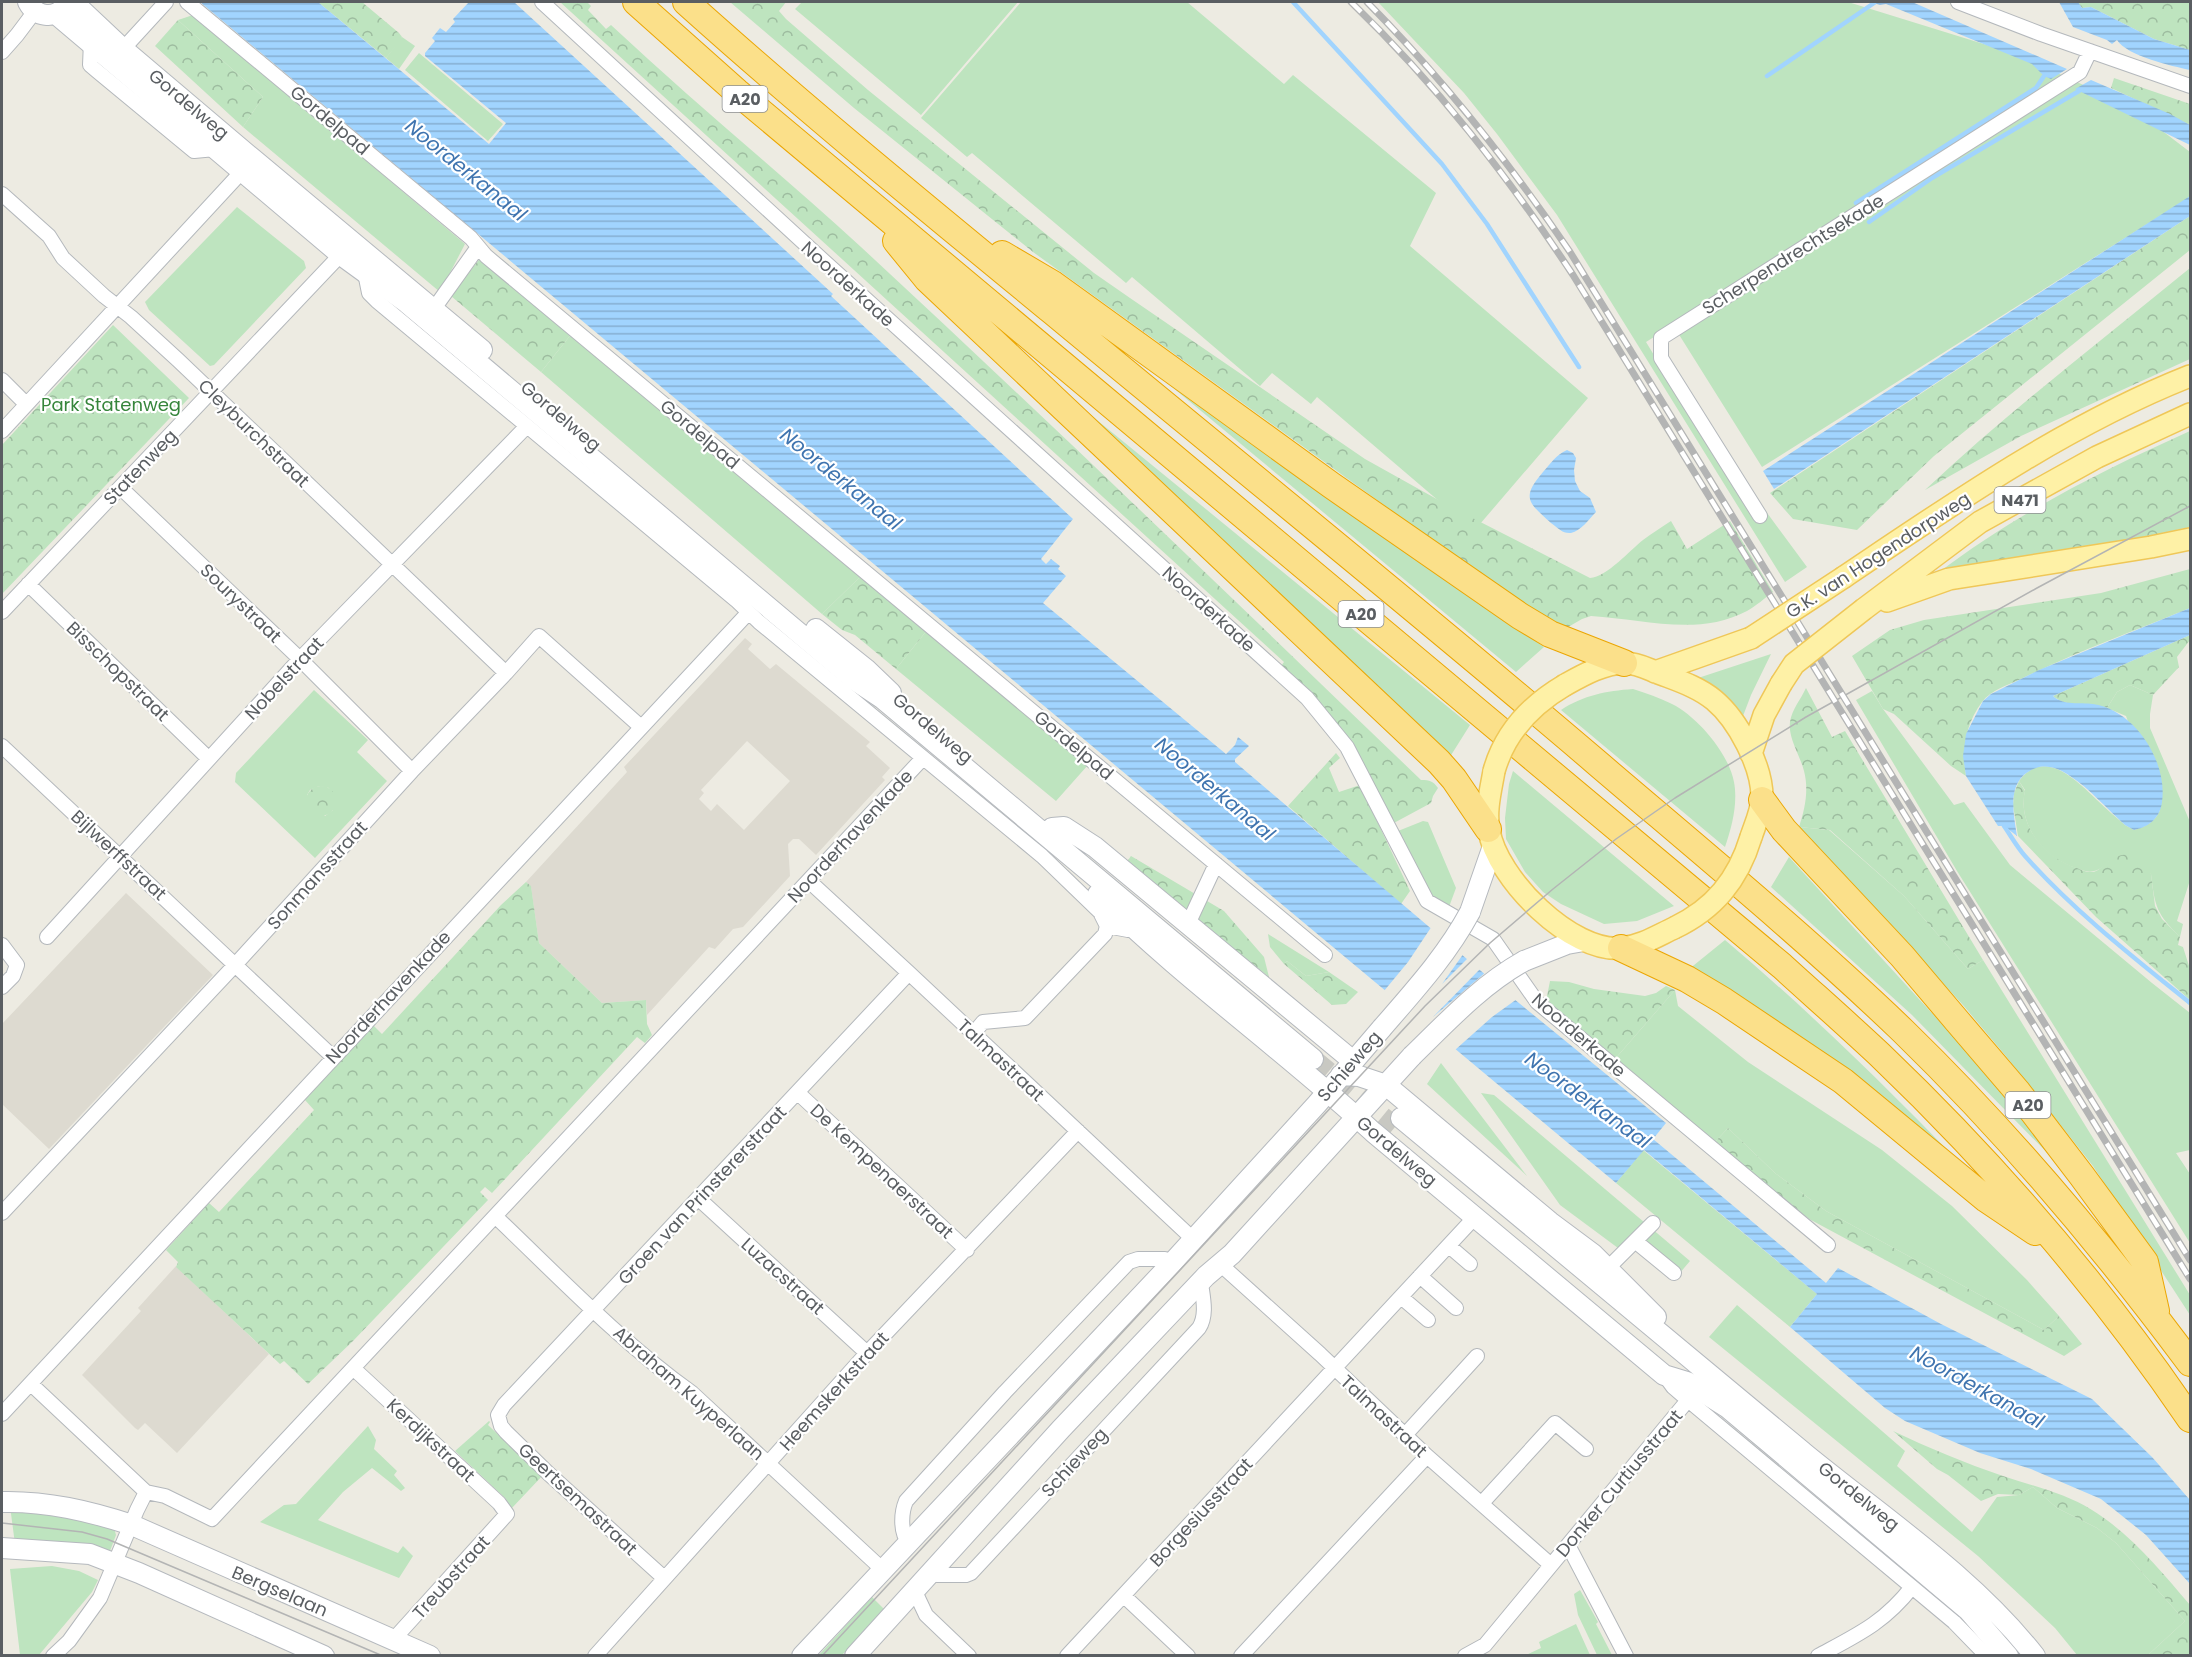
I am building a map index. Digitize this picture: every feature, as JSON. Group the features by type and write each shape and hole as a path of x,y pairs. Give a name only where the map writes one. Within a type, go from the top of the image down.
{"highway":[{"name":"A20","path":"636,2 707,66 858,194 1782,966 1868,1044 1926,1100 2014,1194 2153,1364 2190,1419"},
{"name":"A20","path":"686,2 761,69 931,213 1482,664 1789,927 1903,1031 1996,1127 2085,1228 2190,1363"},
{"name":"A20","path":"858,194 927,279 1439,762 1454,779 1491,837"},
{"name":"A20","path":"931,213 1053,284 1331,485 1520,616 1550,634 1624,663"},
{"name":"A20","path":"1762,800 1784,830 1902,956 2017,1091 2082,1176 2145,1262 2158,1320"},
{"name":"A20","path":"1621,948 1724,1001 1843,1081 1986,1199 2062,1250"}],"main road":[{"path":"31,6 45,15 66,6"},
{"name":"Gordelweg","path":"66,6 123,49 247,165 347,249 434,309 866,669 885,688 1316,1055 1065,852 883,699 856,681 407,303 365,273 347,249"},
{"name":"Gordelweg","path":"66,6 91,42 215,149 247,165"},
{"name":"G.K. van Hogendorpweg","path":"1656,672 1751,638 1958,501 2084,426 2158,388 2190,376"},
{"name":"G.K. van Hogendorpweg","path":"1751,754 1764,715 1794,664 1864,609 1980,522 2097,457 2190,414"},
{"path":"1864,609 1949,579 2190,539"},
{"path":"1624,663 1640,665 1682,681 1713,698 1726,710 1758,771 1762,800 1738,870 1723,892 1704,910 1674,928 1646,942 1621,948 1584,941 1538,909 1523,894 1510,877 1491,837 1489,799 1494,771 1513,729 1520,720 1545,697 1584,674 1624,663"},
{"name":"Gordelweg","path":"1052,828 1064,827 1095,847 1188,924 1347,1068 1359,1076 1386,1085 1608,1268 1672,1333 1674,1346"},
{"name":"Schieweg","path":"802,1656 876,1563 909,1543 1162,1261 1193,1239 1329,1091 1424,981 1470,912 1491,837"},
{"name":"Gordelweg","path":"1065,852 1075,872 1131,927 1329,1091 1356,1117 1664,1375 1687,1382 1728,1408 1968,1610 2008,1656"},
{"name":"Schieweg","path":"855,1656 918,1600 932,1571 1061,1429 1198,1285 1226,1269 1232,1254 1412,1056 1467,1002 1512,967 1567,944 1584,941"},
{"name":"Gordelweg","path":"1728,1408 1711,1389 1398,1123 1966,1584 2010,1626 2035,1656"},
{"name":"Bergselaan","path":"2,1502 37,1503 79,1509 132,1525 430,1656"},
{"path":"2,1548 90,1554 324,1656"}],"street":[{"path":"123,49 166,2"},
{"name":"Gordelpad","path":"188,2 1325,955"},
{"name":"Noorderkade","path":"542,2 824,262 1307,698 1347,747 1427,901 1493,939 1537,1002 1828,1245"},
{"path":"1958,2 2190,86"},
{"path":"2,52 17,35 31,6"},
{"name":"Scherpendrechtsekade","path":"1760,516 1661,358 1661,338 2080,72 2090,51"},
{"path":"2,431 247,165"},
{"name":"Cleyburchstraat","path":"2,194 49,236 63,258 178,360 507,673"},
{"path":"434,309 478,247"},
{"name":"Statenweg","path":"2,612 347,249"},
{"name":"Gordelweg","path":"365,273 369,293 736,600 748,613 1049,862 1100,912 1107,926"},
{"path":"2,380 26,404"},
{"name":"Nobelstraat","path":"47,937 300,659 527,426"},
{"name":"Sourystraat","path":"121,488 300,659 412,771"},
{"name":"Bisschopstraat","path":"28,584 208,758"},
{"name":"Noorderhavenkade","path":"2,1414 748,613"},
{"name":"Sonmansstraat","path":"2,1213 539,636 641,727"},
{"name":"Bijlwerffstraat","path":"2,746 333,1057"},
{"name":"Noorderhavenkade","path":"146,1492 165,1496 212,1519 923,758"},
{"path":"1188,924 1216,864"},
{"name":"Talmastraat","path":"808,881 1193,1239"},
{"path":"973,1034 983,1022 1025,1018 1105,934 1107,926 1128,930 1131,927"},
{"path":"2,945 17,965 13,976 2,987"},
{"name":"Groen van Prinstererstraat","path":"498,1418 504,1405 909,973"},
{"name":"De Kempenaerstraat","path":"798,1093 967,1250"},
{"name":"Heemskerkstraat","path":"595,1656 663,1577 867,1353 1078,1131"},
{"name":"Luzacstraat","path":"699,1199 867,1353"},
{"name":"Abraham Kuyperlaan","path":"495,1216 669,1378 692,1393 769,1463 798,1494 876,1563"},
{"name":"Borgesiusstraat","path":"1067,1656 1476,1217"},
{"path":"1608,1268 1653,1223"},
{"path":"1635,1241 1674,1273"},
{"path":"1449,1245 1470,1264"},
{"path":"909,1543 904,1538 903,1530 903,1510 906,1501 1005,1392 1129,1262 1138,1259 1162,1261"},
{"name":"Talmastraat","path":"1226,1269 1427,1456 1551,1565"},
{"path":"1420,1276 1456,1308"},
{"name":"Schieweg","path":"932,1571 937,1575 970,1573 1143,1388 1202,1323 1203,1296 1198,1285"},
{"path":"1401,1297 1428,1320"},
{"path":"1405,1435 1477,1356"},
{"name":"Kerdijkstraat","path":"353,1368 499,1503 507,1514"},
{"name":"Gordelweg","path":"1664,1375 1673,1387 1688,1400 1954,1622 1987,1656"},
{"path":"31,1384 146,1492 100,1598 69,1641 53,1656"},
{"name":"Donker Curtiusstraat","path":"1488,1650 1551,1565 1688,1400"},
{"name":"Geertsemastraat","path":"498,1418 506,1432 549,1474 663,1577"},
{"path":"1482,1503 1555,1423 1586,1449"},
{"path":"1241,1656 1427,1456"},
{"name":"Treubstraat","path":"393,1640 507,1514"},
{"path":"1568,1545 1626,1656"},
{"path":"1818,1656 1878,1623 1895,1608 1912,1587"},
{"path":"1124,1596 1188,1656"},
{"path":"918,1600 926,1615 969,1656"},
{"path":"1465,1656 1488,1650"}],"shaded area":[{"path":"745,638 752,644 748,649 770,669 776,664 870,742 866,746 890,768 882,777 885,780 816,855 799,839 793,839 788,844 790,876 743,927 733,929 715,949 709,947 647,1015 646,1000 602,1003 539,943 531,887 526,882 627,772 624,767","holes":["747,741 790,781 744,830 717,804 711,811 699,799 704,793 701,790"]},
{"path":"126,893 213,975 49,1149 2,1104 2,1024"},
{"path":"176,1266 269,1354 177,1453 145,1423 138,1430 135,1428 82,1375 141,1311 138,1308"}],"green space":[{"path":"318,2 362,2 399,33 401,40 386,58"},
{"path":"560,2 587,2 591,6 588,10 606,29 611,25 861,247 1072,445 1421,780 1434,784 1438,788 1431,803 1392,824 1363,765 1281,666 1284,662"},
{"path":"730,2 786,2 779,11 786,19 868,90 1094,273 1365,459 1451,507 1590,578 1604,573 1643,540 1671,521 1687,549 1730,521 1773,592 1747,611 1728,619 1709,623 1670,624 1591,616 1563,630 1427,536 1033,252 854,108"},
{"path":"802,2 1018,2 921,115 795,9"},
{"path":"1021,2 1187,2 1284,84 1293,75 1436,193 1410,246 1588,398 1474,531 1317,397 1311,404 1272,373 1260,386 1132,277 1126,283 972,153 967,157 921,118"},
{"path":"1378,2 1848,2 2016,54 2131,107 2190,152 2190,197 1762,467 1673,325 1646,342 1750,513 1762,506 1807,567 1785,582 1557,215 1464,93"},
{"path":"2078,2 2190,2 2190,50 2154,39 2091,7 2082,8"},
{"path":"193,15 465,244 440,292 243,127 263,97 178,20"},
{"path":"178,20 263,97 243,127 155,46"},
{"path":"402,37 415,46 399,69 386,58"},
{"path":"419,53 503,124 488,141 405,70"},
{"path":"2114,78 2190,104 2190,125 2111,88"},
{"path":"237,207 304,261 306,268 214,365 210,366 149,310 145,302"},
{"path":"2190,216 2190,250 1934,456 1857,530 1793,519 1770,493"},
{"path":"481,257 573,332 541,372 451,296"},
{"path":"2190,268 2190,359 2021,436 1925,490 2022,404"},
{"name":"Park Statenweg","path":"113,325 189,398 2,594 2,445"},
{"path":"573,332 861,576 822,614 541,372"},
{"path":"1154,372 1520,630 1544,647 1516,672"},
{"path":"1059,389 1470,725 1448,760"},
{"path":"2190,431 2190,527 2110,544 1937,574 1997,532 2059,495"},
{"path":"2190,569 2190,608 2063,660 1990,694 1976,711 1968,728 1964,756 1966,776 1951,766 1894,714 1883,709 1852,656 1890,630 1924,620 2101,593"},
{"path":"861,576 928,629 896,669 855,635 842,630 822,614"},
{"path":"928,629 1088,765 1056,801 896,669"},
{"path":"2190,635 2190,640 2177,657 2179,667 2153,695 2130,685 2117,692 2107,708 2071,704 2053,696"},
{"path":"1771,654 1743,716 1715,694 1692,680"},
{"path":"2130,685 2153,695 2150,728 2190,822 2190,880 2177,921 2183,924 2180,937 2158,909 2151,874 2109,861 2098,870 2090,872 2064,863 2044,848 2029,827 2025,816 2025,790 2019,781 2029,771 2039,767 2049,767 2070,776 2125,825 2134,830 2147,825 2156,818 2160,810 2126,716 2107,708 2117,692"},
{"path":"1806,688 1832,737 1845,731 1983,960 1968,969 1904,896 1830,830 1799,827 1805,806 1806,785 1804,771 1792,741 1790,722"},
{"path":"1633,689 1682,710 1711,737 1726,760 1734,782 1735,807 1725,847 1561,710 1596,695"},
{"path":"314,690 368,740 357,752 387,781 315,858 235,782 236,773","holes":["319,786 329,788 333,810 325,816 307,795 310,790"]},
{"path":"1872,691 1954,805 1964,802 2010,865 2190,1013 2190,1150 2176,1153 2190,1174 2190,1243 1957,871 1856,700"},
{"path":"1336,753 1340,758 1329,768 1339,792 1360,785 1410,891 1401,904 1288,806"},
{"path":"1513,771 1674,906 1637,921 1604,924 1561,904 1543,892 1525,872 1506,839 1505,818"},
{"path":"2019,781 2025,791 2025,816 2030,828 2044,848 2054,857 2087,872 2093,872 2115,857 2132,854 2151,874 2155,906 2162,919 2180,937 2178,945 2183,947 2190,969 2190,1000 2096,917 2018,836 2013,805 2014,793"},
{"path":"321,786 332,790 336,801 332,812 321,816 310,812 306,801 310,790"},
{"path":"1423,821 1428,822 1456,888 1446,915 1433,903 1398,831"},
{"path":"1799,827 1829,830 1904,896 1968,969 1983,960 2190,1295 2190,1315 2093,1166 2005,1055 1963,1005"},
{"path":"1131,856 1224,911 1264,957 1269,977 1126,863"},
{"path":"1789,857 1983,1069 2066,1172 1912,1015 1771,887"},
{"path":"526,882 531,886 539,943 602,1003 646,1000 647,1024 652,1035 645,1043 637,1037 492,1193 485,1187 480,1192 488,1200 353,1341 308,1384 284,1361 280,1364 176,1267 178,1262 166,1250 209,1203 219,1212 314,1110 305,1100 373,1025 382,1034 501,905"},
{"path":"1268,934 1329,972 1306,976 1287,961 1284,964 1270,947"},
{"path":"1725,940 1855,1058 1979,1183 1683,974"},
{"path":"1287,961 1306,976 1329,972 1358,992 1346,1004 1332,1005 1284,964"},
{"path":"1550,981 1569,982 1594,989 1645,996 1656,993 1666,986 1675,990 1615,1059 1546,1001"},
{"path":"1675,990 1678,1006 1748,1062 1882,1150 1952,1206 2027,1280 2059,1316 2044,1330 1826,1211 1775,1173 1728,1128 1715,1142 1615,1059"},
{"path":"1441,1063 1527,1176 1427,1084"},
{"path":"1481,1093 1494,1095 1690,1261 1679,1274 1631,1234 1618,1248 1560,1205"},
{"path":"1728,1128 1775,1173 1826,1211 2044,1330 2059,1316 2082,1344 2064,1356 1811,1220 1715,1142"},
{"path":"1643,1150 1817,1294 1790,1327 1616,1183"},
{"path":"1737,1305 1905,1451 1897,1466 1972,1532 1997,1497 2019,1495 2033,1487 2057,1508 2097,1528 2116,1543 2185,1621 2148,1655 2077,1655 2055,1628 1978,1556 1709,1337"},
{"path":"489,1421 488,1425 539,1473 545,1473 511,1509 506,1499 455,1451"},
{"path":"368,1426 376,1440 374,1449 397,1471 394,1475 405,1488 401,1491 372,1468 343,1492 318,1520 398,1553 403,1546 413,1556 399,1578 260,1522 284,1505 296,1504"},
{"path":"1893,1431 1975,1466 2071,1499 2092,1510 2120,1530 2145,1554 2190,1605 2190,1655 2148,1655 2185,1621 2116,1543 2097,1528 2057,1508 2033,1487 2019,1495 1998,1494 1981,1501 1937,1469"},
{"path":"10,1506 51,1510 114,1528 116,1535 110,1551 79,1544 15,1544"},
{"path":"52,1566 79,1571 98,1580 92,1592 39,1655 20,1655 10,1569"},
{"path":"1580,1590 1598,1622 1596,1624 1612,1655 1597,1655 1578,1615 1574,1594"},
{"path":"872,1597 885,1610 842,1655 818,1656"},
{"path":"1576,1624 1590,1655 1526,1655 1541,1648 1539,1642"}],"water":[{"name":"Noorderkanaal","path":"200,2 318,2 489,144 506,123 425,56 425,53 435,41 432,38 440,28 446,32 455,22 453,19 469,2 514,2 833,294 831,296 1073,519 1041,559 1046,564 1051,559 1060,566 1058,569 1066,576 1043,603 1226,754 1235,745 1238,737 1249,746 1235,759 1235,762 1514,999 1666,1123 1653,1139 1826,1283 1838,1268 1941,1324 2092,1399 2152,1457 2190,1500 2190,1584 2146,1535 2101,1499 2031,1469 1980,1453 1905,1421 1885,1408 1790,1327 1817,1294 1644,1150 1616,1183"},
{"path":"1870,2 1912,2 2067,69 2051,79 2044,76 2032,64 1886,4"},
{"path":"2059,2 2078,2 2082,8 2091,7 2154,39 2190,50 2190,70 2150,60 2130,51 2117,40 2112,44 2073,27"},
{"path":"2091,80 2190,125 2190,145 2075,89"},
{"path":"2190,196 2190,216 1774,489 1763,471"},
{"path":"1567,450 1576,458 1575,481 1580,491 1590,498 1596,512 1581,527 1571,533 1565,533 1551,523 1530,499 1536,481 1557,457"},
{"path":"2190,608 2190,635 2053,696 2067,702 2108,708 2135,727 2146,740 2160,771 2162,802 2156,817 2144,827 2134,830 2125,825 2066,773 2045,767 2026,773 2016,788 2013,806 2017,836 2004,826 1998,826 1966,776 1963,756 1966,734 1983,701 1991,694 2039,670"}],"pier":[{"path":"1432,926 1464,953 1442,984 1469,957 1481,968 1433,1017 1486,972 1517,999 1492,1017 1455,1050 1384,991 1408,962"}],"waterway":[{"path":"1293,2 1442,164 1487,224 1579,367"},
{"path":"1767,76 1874,3"},
{"path":"1856,203 2036,88 2044,76"},
{"path":"1869,222 1932,178 2079,91"},
{"path":"2004,826 2025,856 2063,896 2104,933 2190,1003"}],"tunnel":[{"path":"1313,1059 1395,1127"}],"tram line":[{"path":"822,1656 1425,1006 1490,943 1553,889 1616,839 1675,798 1806,717 2037,588 2190,506"},
{"path":"2,1523 82,1532 107,1539 383,1656"}],"railway":[{"path":"1351,2 1383,33 1470,132 1523,202 1573,275 2190,1279"},
{"path":"1367,2 1449,91 1523,186 1570,252 2190,1260"}]}
